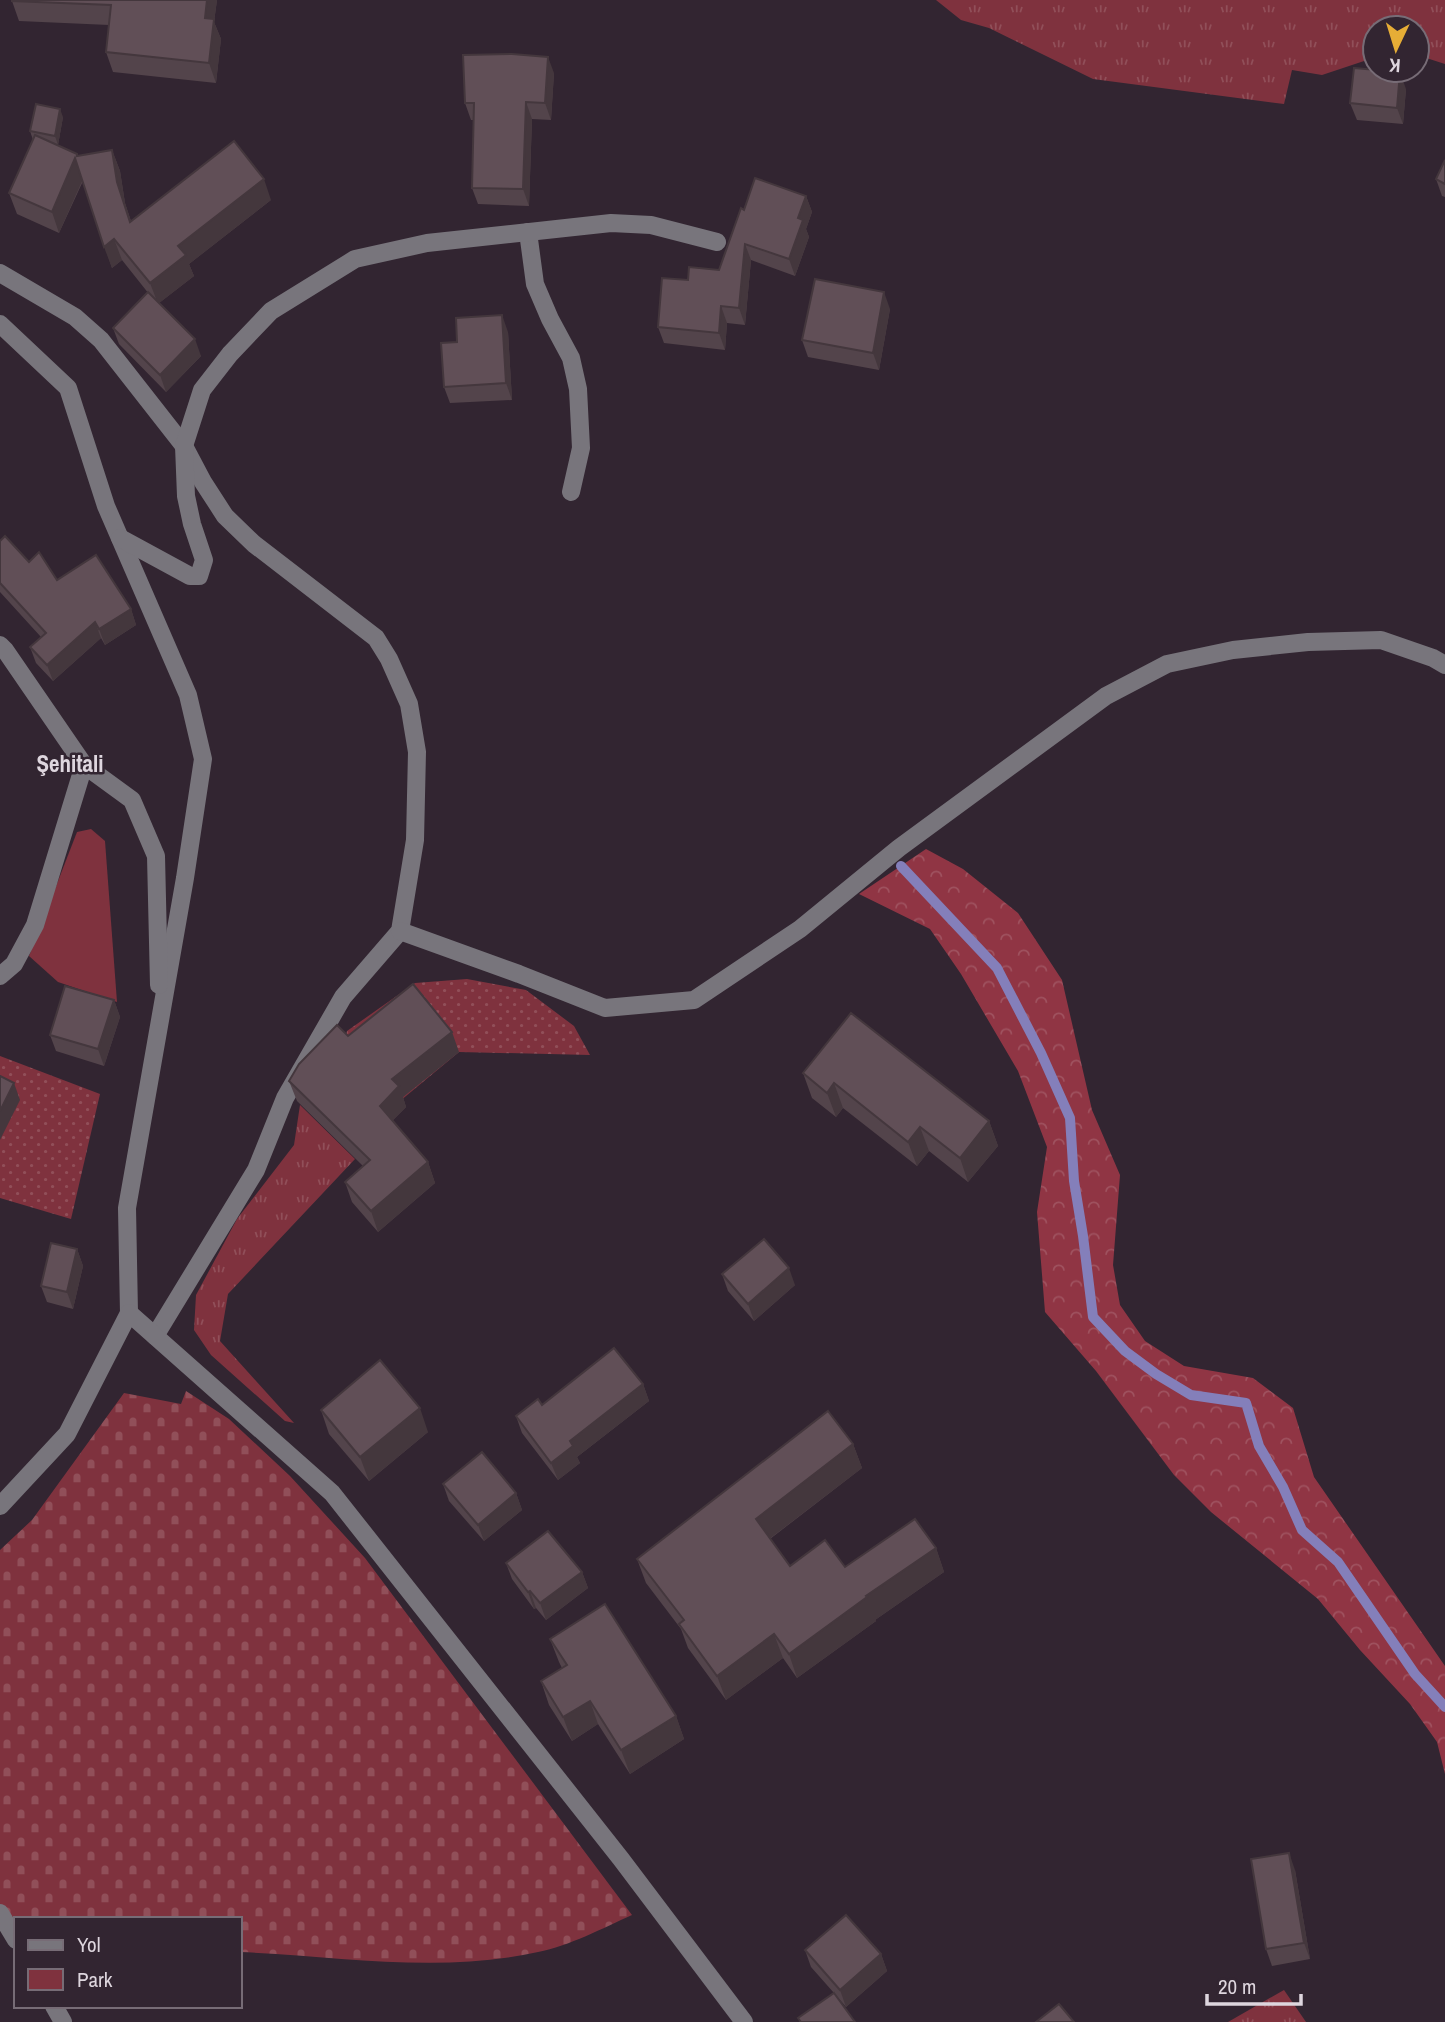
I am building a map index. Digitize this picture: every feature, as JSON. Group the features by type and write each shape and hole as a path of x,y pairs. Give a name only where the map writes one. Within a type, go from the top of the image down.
{"street":[{"path":"120,538 190,576 199,576 204,561 186,496 184,446 202,390 230,354 271,311 355,259 427,243 611,223 651,225 717,242"},
{"path":"528,232 535,284 571,358 578,389 581,448 571,492"},
{"path":"0,273 75,317 101,340 184,446 225,516 254,544 376,638 389,659 409,704 417,752 415,840 400,931 343,997 285,1098 256,1170 155,1336"},
{"path":"0,324 68,388 106,506 187,695 203,759 160,1027 127,1208 129,1313 67,1434 0,1506"},
{"path":"400,931 605,1008 694,1000 800,929 899,848 1106,696 1167,664 1233,650 1308,642 1381,640 1433,658 1445,665"},
{"path":"0,645 84,765 132,800 156,856 160,1027"},
{"path":"0,976 14,964 35,925 84,765"},
{"path":"129,1313 332,1493 621,1858 744,2022"},
{"path":"0,1913 14,1937"}],"green space":[{"path":"936,0 1445,0 1445,64 1431,60 1431,14 1361,14 1361,62 1322,75 1292,70 1284,104 1093,79 989,28 961,20"},
{"path":"91,829 105,841 117,1002 58,982 29,956 77,832"},
{"path":"926,849 963,869 1018,913 1062,980 1092,1110 1120,1175 1113,1265 1120,1305 1145,1341 1184,1366 1253,1378 1293,1408 1314,1477 1445,1666 1445,1774 1437,1742 1410,1704 1318,1599 1211,1512 1174,1475 1096,1371 1045,1312 1037,1212 1047,1147 1018,1071 961,974 930,929 859,894"},
{"path":"467,979 526,990 574,1026 590,1055 459,1052 400,1101 344,1046 347,1031 415,983"},
{"path":"0,1056 100,1094 71,1219 0,1198"},
{"path":"300,1105 355,1159 228,1294 220,1341 294,1423 285,1421 211,1355 194,1330 196,1295 237,1219 294,1145"},
{"path":"186,1391 229,1419 290,1476 365,1558 632,1915 562,1946 464,1962 389,1962 242,1952 242,1917 14,1917 14,1941 0,1922 0,1550 32,1520 124,1393 181,1404"},
{"path":"1284,1990 1306,2022 1228,2022"}],"building":[{"path":"12,0 207,0 205,18 214,19 209,63 106,52 111,5"},
{"path":"512,54 548,57 545,103 526,102 523,189 472,188 474,103 465,103 463,55"},
{"path":"1354,68 1361,69 1361,84 1399,84 1397,108 1350,103"},
{"path":"36,104 60,109 55,136 30,131"},
{"path":"35,135 77,156 112,150 117,182 130,222 234,141 264,179 178,246 186,255 150,283 114,239 104,247 75,158 52,212 9,193"},
{"path":"1445,160 1445,184 1436,179"},
{"path":"755,178 806,196 798,218 803,220 789,259 745,244 739,308 721,306 719,333 658,327 662,278 688,280 689,267 719,270 741,208 744,210"},
{"path":"815,279 884,292 873,353 802,340"},
{"path":"148,292 195,339 160,375 113,328"},
{"path":"502,315 506,383 444,387 441,343 457,342 456,318"},
{"path":"5,536 29,562 39,552 57,580 96,555 131,609 99,629 95,622 47,665 30,647 46,633 0,583 0,541"},
{"path":"413,984 452,1032 392,1079 399,1086 380,1106 428,1162 371,1211 345,1182 370,1160 289,1081 299,1064 337,1025 348,1036"},
{"path":"65,986 114,1000 98,1049 50,1035"},
{"path":"851,1013 989,1121 960,1158 920,1127 908,1142 834,1083 827,1093 803,1073"},
{"path":"0,1076 14,1083 0,1111"},
{"path":"764,1239 789,1268 748,1304 722,1274"},
{"path":"51,1243 77,1249 67,1292 41,1286"},
{"path":"614,1348 643,1384 570,1441 573,1446 551,1463 516,1416 538,1399 542,1405"},
{"path":"380,1360 420,1408 360,1457 321,1410"},
{"path":"828,1411 853,1444 756,1519 790,1566 825,1540 845,1567 915,1519 936,1548 789,1654 774,1634 717,1676 679,1624 684,1620 637,1559"},
{"path":"482,1452 516,1493 478,1525 443,1484"},
{"path":"548,1531 582,1572 540,1603 506,1563"},
{"path":"605,1604 676,1716 621,1750 590,1701 563,1717 541,1681 567,1665 550,1639"},
{"path":"1289,1853 1304,1943 1266,1949 1251,1859"},
{"path":"846,1915 881,1954 840,1990 805,1950"},
{"path":"834,1993 855,2022 801,2022 798,2018"},
{"path":"1059,2004 1074,2022 1036,2022"}],"waterway":[{"path":"901,866 997,968 1041,1053 1070,1118 1074,1181 1093,1317 1125,1351 1191,1395 1246,1403 1259,1446 1283,1487 1302,1530 1338,1562 1415,1674 1445,1707"}],"district":[{"name":"Şehitali","path":"70,763"}]}
